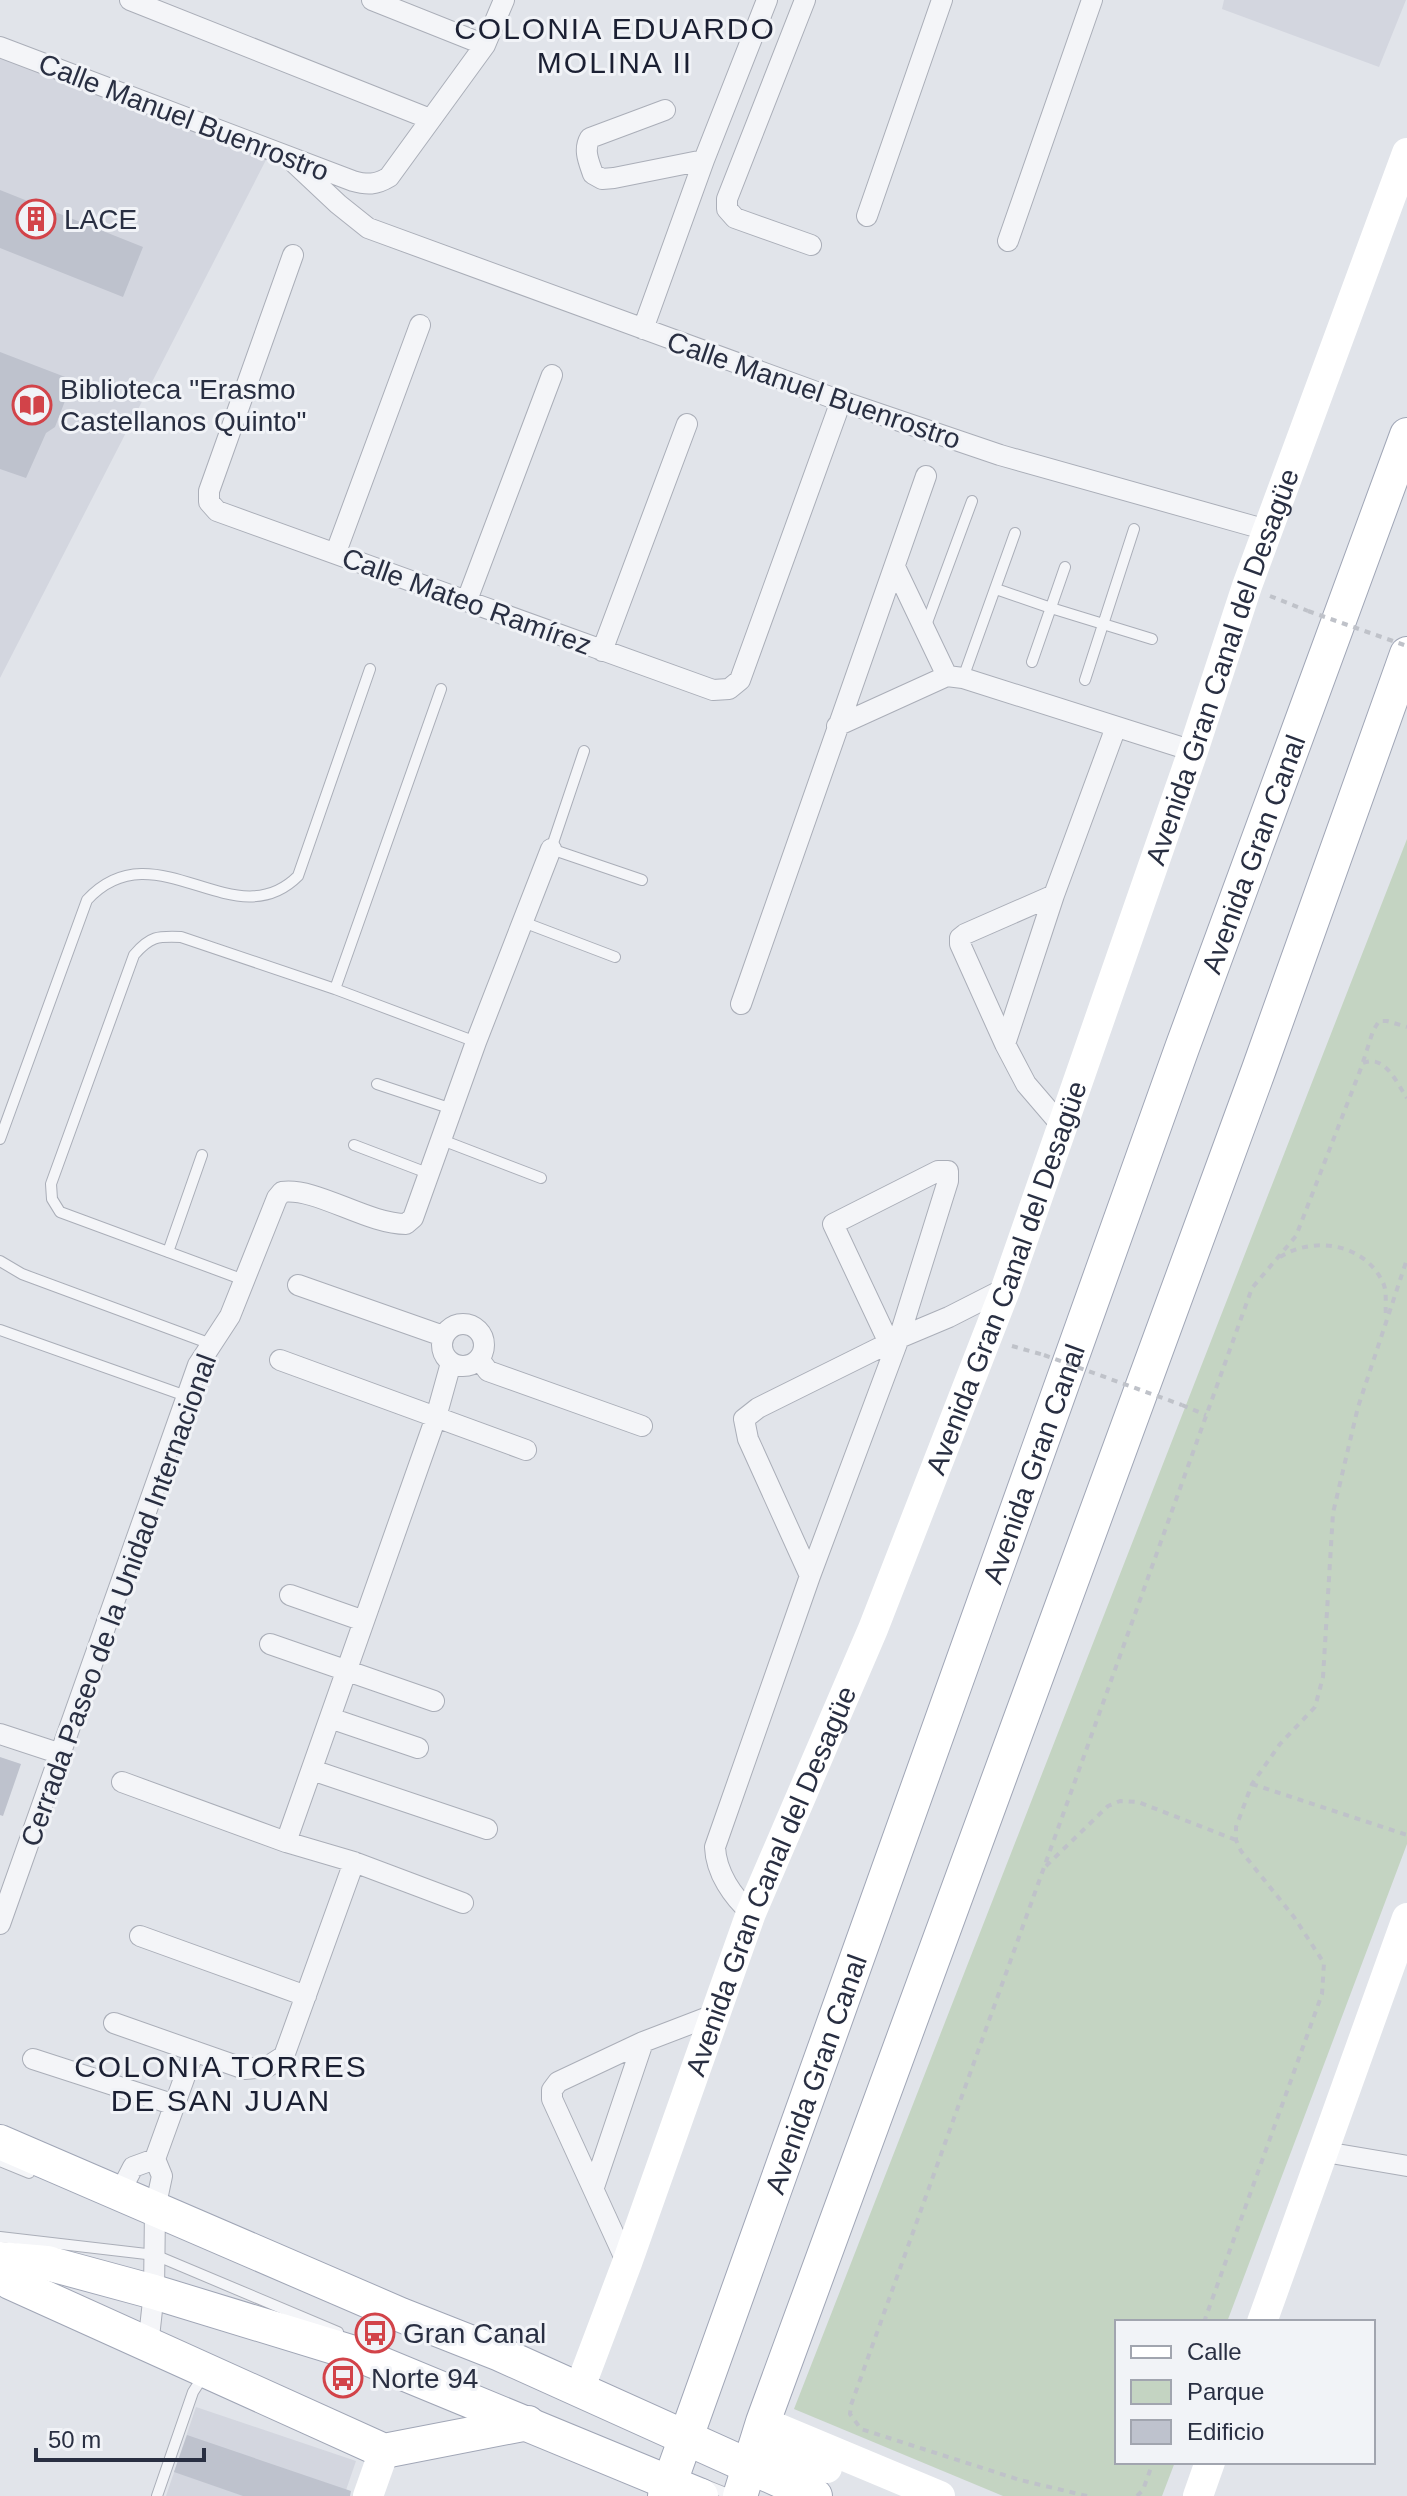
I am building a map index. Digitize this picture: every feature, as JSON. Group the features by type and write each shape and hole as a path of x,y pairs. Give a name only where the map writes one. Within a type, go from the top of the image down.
{"main road":[{"name":"Avenida Gran Canal","path":"679,2469 1182,1048 1407,435"},
{"path":"743,2484 1407,654"},
{"path":"0,2142 119,2194 155,2221 500,2354 579,2390 679,2469"},
{"path":"0,2259 47,2263 357,2354 528,2423 679,2469 815,2496"},
{"path":"0,2273 10,2282 148,2346 384,2451 528,2423"}],"street":[{"path":"130,0 430,119 485,45 504,0"},
{"path":"372,0 485,45"},
{"path":"643,329 704,160 767,0"},
{"path":"805,0 727,199 727,209 735,218 811,245"},
{"path":"867,216 942,0"},
{"path":"1008,241 1092,0"},
{"name":"Calle Manuel Buenrostro","path":"0,47 369,185 389,177 430,119"},
{"path":"665,110 590,138 586,144 593,174 602,179 614,178 704,160"},
{"name":"Avenida Gran Canal del Desagüe","path":"579,2390 751,1913 873,1629 1006,1288 1193,751 1247,586 1407,153"},
{"name":"Calle Manuel Buenrostro","path":"288,157 368,228 841,401 1000,455 1267,530"},
{"name":"Calle Mateo Ramírez","path":"293,255 209,491 209,502 217,511 713,690 729,689 740,680 841,401"},
{"path":"336,552 420,325"},
{"path":"467,600 552,375"},
{"path":"602,651 687,424"},
{"path":"741,1004 926,476"},
{"path":"895,567 924,630 955,677 1193,751"},
{"path":"837,726 955,677"},
{"path":"1005,1044 1054,895 1116,727"},
{"path":"430,1174 476,1042 551,849"},
{"path":"1054,895 960,938 961,950 1026,1084 1062,1126"},
{"path":"751,1913 733,1897 715,1857 715,1847 894,1340 948,1181 948,1171 943,1170 833,1224 894,1340"},
{"name":"Cerrada Paseo de la Unidad Internacional","path":"0,1924 186,1396 198,1365 230,1316 282,1192 298,1192 385,1222 406,1224 417,1210 430,1174"},
{"path":"298,1285 443,1336"},
{"path":"810,1576 748,1439 744,1419 750,1412 894,1340 1006,1288"},
{"path":"460,1323 474,1326 483,1338 479,1359 466,1366 451,1363 442,1351 443,1336 460,1323"},
{"path":"479,1359 488,1371 642,1426"},
{"path":"280,1360 526,1450"},
{"path":"286,1842 436,1417 451,1363"},
{"path":"290,1595 364,1621"},
{"path":"270,1644 434,1701"},
{"path":"330,1718 418,1748"},
{"path":"0,1734 61,1754"},
{"path":"312,1770 487,1829"},
{"path":"122,1782 463,1903"},
{"path":"114,2023 245,2069 267,2067 284,2056 354,1862"},
{"path":"1263,2320 1407,1918"},
{"path":"140,1936 306,1996"},
{"path":"627,2263 552,2099 552,2090 558,2082 643,2042 716,2014"},
{"path":"594,2187 643,2042"},
{"path":"148,2346 154,2292 155,2221 162,2176 158,2151 194,2051"},
{"path":"33,2059 175,2105"},
{"path":"119,2194 133,2167 158,2151"},
{"path":"1325,2152 1407,2166"},
{"path":"763,2422 940,2496"},
{"path":"368,2496 384,2451"},
{"path":"743,2484 763,2460 795,2455 891,2496"},
{"path":"1198,2496 1209,2464"}],"lane":[{"path":"924,630 972,501"},
{"path":"1085,680 1134,529"},
{"path":"955,677 996,589 1015,533"},
{"path":"1032,662 1065,567"},
{"path":"996,589 1152,639"},
{"path":"0,1139 87,900 113,879 157,874 238,896 274,894 287,887 298,876 370,669"},
{"path":"335,989 441,689"},
{"path":"584,751 551,849 642,880"},
{"path":"523,922 615,957"},
{"path":"244,1280 60,1212 52,1199 51,1184 134,955 145,942 161,936 181,937 335,989 476,1042"},
{"path":"377,1084 452,1109"},
{"path":"442,1140 541,1178"},
{"path":"354,1145 430,1174"},
{"path":"168,1252 202,1155"},
{"path":"0,1261 22,1274 211,1344"},
{"path":"0,1330 186,1396"},
{"path":"0,2161 42,2178"},
{"path":"0,2237 155,2255 343,2334"},
{"path":"157,2496 193,2392 206,2371"}],"path":[{"path":"1273,597 1407,646"},
{"path":"1087,2496 1020,2480 861,2429 850,2414 851,2405 1252,1288 1296,1236 1373,1031 1379,1021 1407,1027"},
{"path":"1363,1063 1370,1060 1379,1062 1407,1098"},
{"path":"1275,1261 1290,1251 1308,1245 1337,1245 1358,1255 1374,1268 1385,1288 1386,1322"},
{"path":"1205,2320 1325,1979 1324,1963 1294,1917 1241,1851 1236,1840 1236,1827 1252,1784 1280,1744 1315,1707 1323,1677 1333,1513 1358,1407 1407,1259"},
{"path":"987,1338 1044,1355 1206,1415"},
{"path":"1252,1784 1407,1835"},
{"path":"1044,1867 1108,1806 1120,1801 1138,1802 1236,1840"},
{"path":"1137,2496 1143,2490 1152,2464"}],"shaded area":[{"path":"1224,0 1406,0 1379,67 1222,9"},
{"path":"0,52 267,158 0,678"},
{"path":"196,2407 356,2461 344,2496 166,2496"}],"green space":[{"path":"1407,839 1407,1844 1228,2320 1115,2320 1115,2464 1174,2464 1162,2496 1003,2496 794,2409"}],"building":[{"name":"LACE","path":"0,190 143,247 123,297 0,248"},
{"name":"Biblioteca \"Erasmo Castellanos Quinto\"","path":"0,352 73,380 55,427 46,433 26,478 0,469"},
{"path":"0,1757 21,1764 3,1816 0,1815"},
{"path":"187,2435 351,2491 350,2496 243,2496 174,2472"}],"place":[{"name":"LACE","path":"36,219"},
{"name":"Biblioteca \"Erasmo Castellanos Quinto\"","path":"32,405"},
{"name":"Gran Canal","path":"375,2333"},
{"name":"Norte 94","path":"343,2378"}],"district":[{"name":"COLONIA EDUARDO MOLINA II","path":"615,46"},
{"name":"COLONIA TORRES DE SAN JUAN","path":"221,2084"}]}
